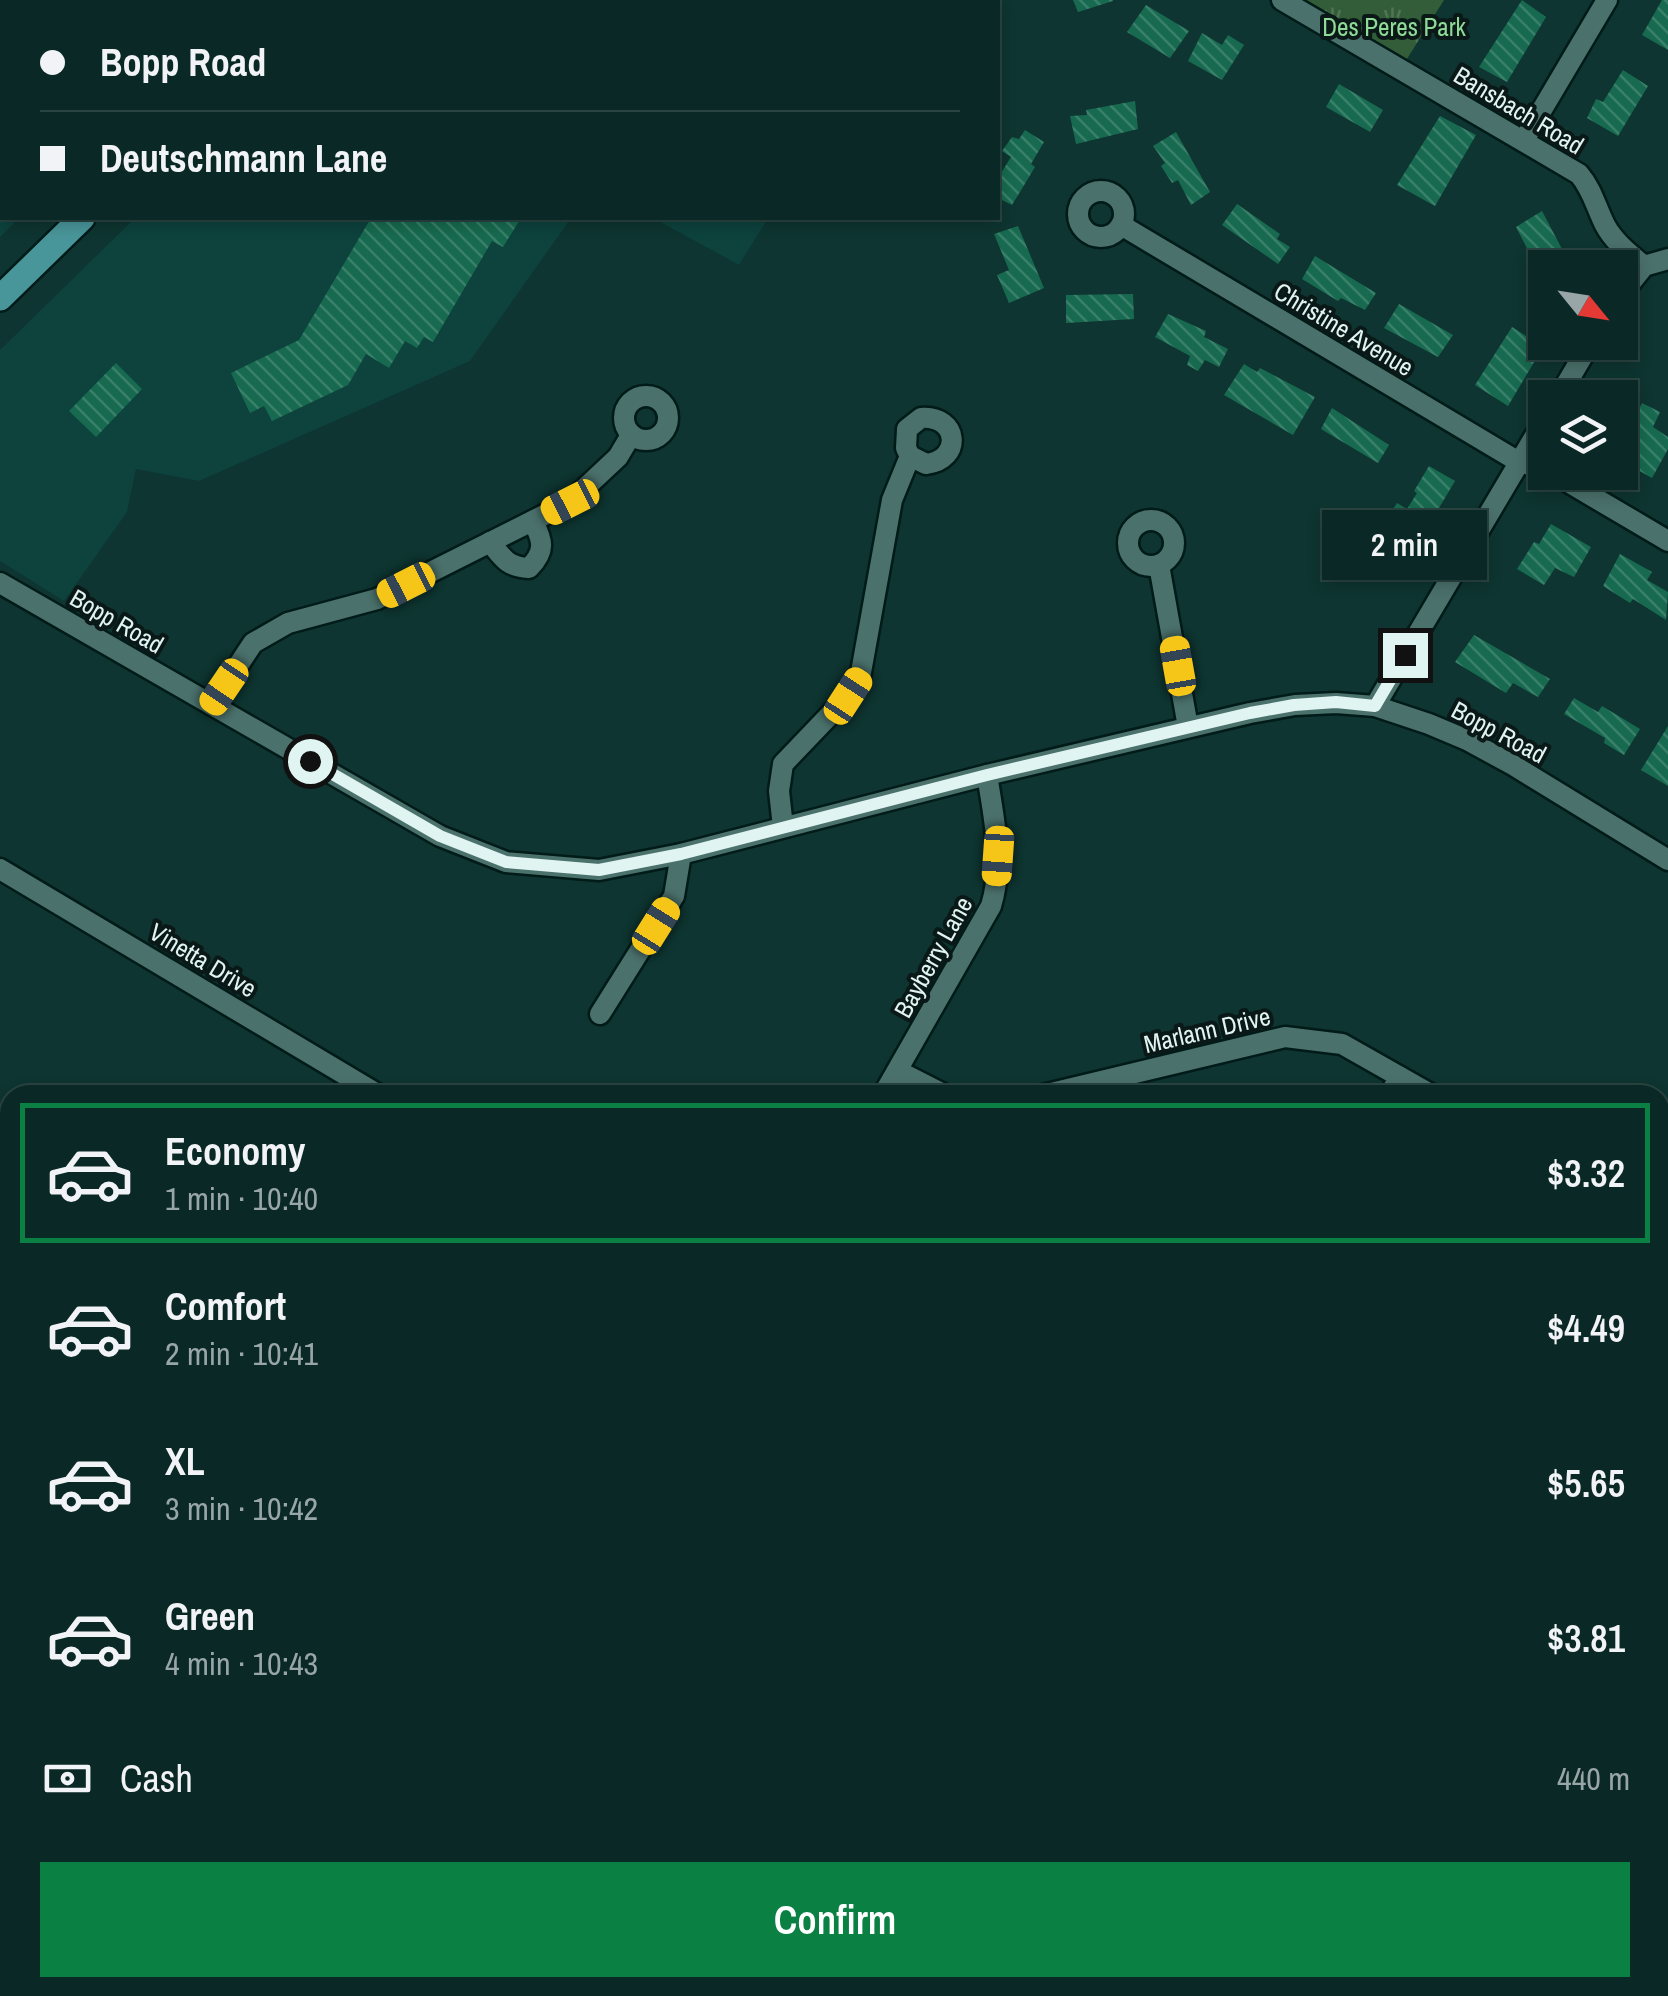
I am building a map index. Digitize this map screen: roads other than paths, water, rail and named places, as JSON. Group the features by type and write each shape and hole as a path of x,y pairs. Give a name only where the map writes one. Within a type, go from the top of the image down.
{"main road":[{"path":"0,298 80,220"}],"street":[{"name":"Bansbach Road","path":"1282,0 1579,174 1588,184 1611,235 1644,266"},
{"path":"1524,140 1608,0"},
{"name":"Christine Avenue","path":"1121,225 1528,465"},
{"path":"1638,274 1644,266 1668,259"},
{"path":"212,704 253,643 288,623 377,600 570,502 618,457 631,436"},
{"path":"1375,706 1528,447"},
{"path":"783,826 779,792 783,764 848,696 860,678 892,500 910,456"},
{"name":"Christine Avenue","path":"1581,490 1668,541"},
{"path":"490,542 516,568 529,568 539,558 542,547 532,520"},
{"path":"1159,565 1188,727"},
{"name":"Bopp Road","path":"0,583 440,836 506,862 599,870 681,854 1188,727 1294,705 1336,702 1375,706 1467,740 1668,860"},
{"name":"Bayberry Lane","path":"889,1085 991,906 998,856 987,775"},
{"path":"600,1014 674,896 681,854"},
{"name":"Vinetta Drive","path":"0,869 362,1085"},
{"name":"Marlann Drive","path":"1085,1085 1285,1037 1342,1044 1394,1085"},
{"path":"898,1071 925,1085"}],"park label":[{"name":"Des Peres Park","path":"1394,27"}]}
